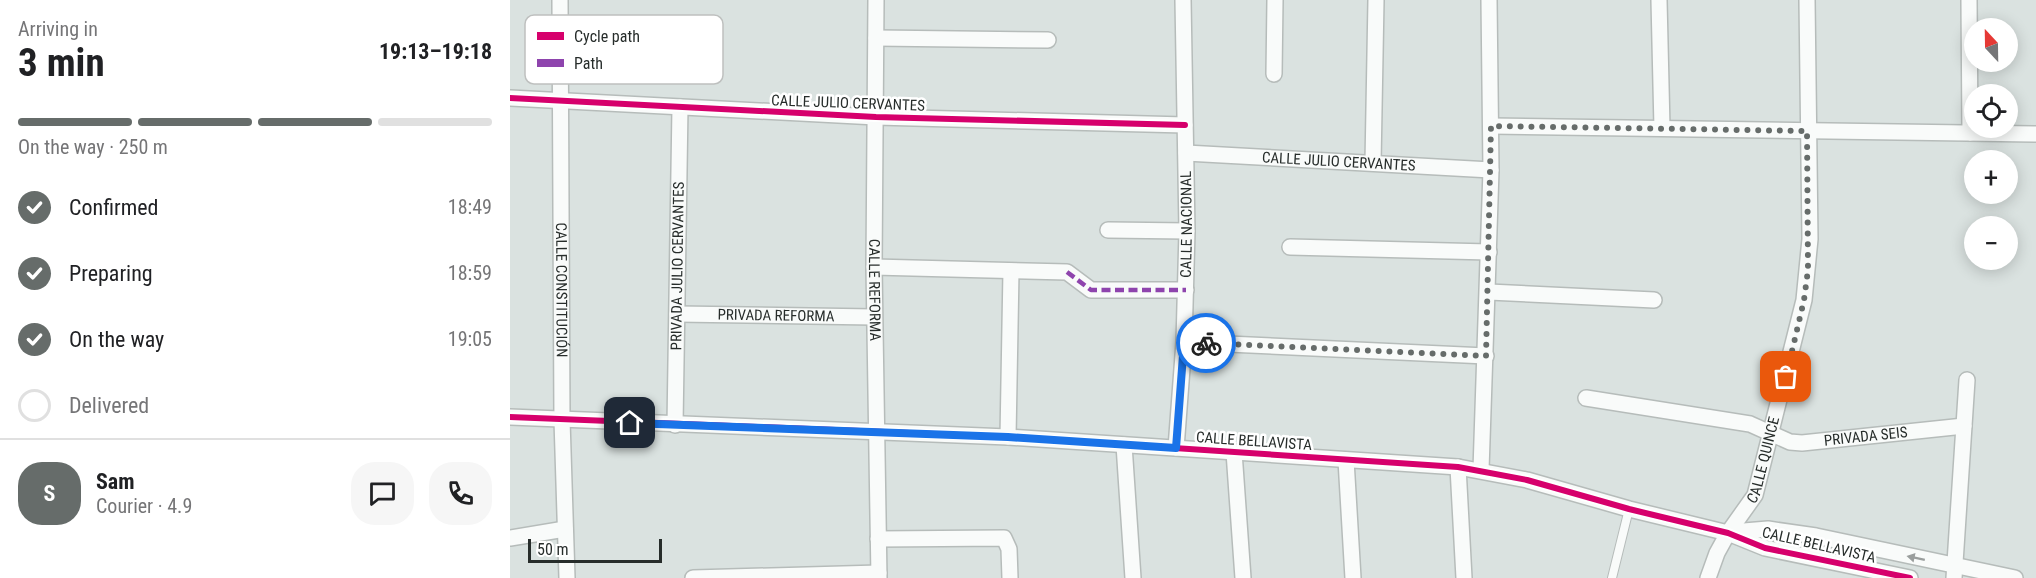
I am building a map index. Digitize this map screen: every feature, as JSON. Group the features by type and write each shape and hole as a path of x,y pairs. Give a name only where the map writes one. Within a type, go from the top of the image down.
{"street":[{"name":"CALLE REFORMA","path":"876,0 874,318 879,576"},
{"name":"CALLE NACIONAL","path":"1176,448 1184,342 1187,231 1183,0"},
{"path":"1274,74 1275,0"},
{"path":"1372,163 1376,0"},
{"path":"1481,470 1489,292 1491,126 1489,0"},
{"path":"1659,0 1662,128"},
{"name":"CALLE QUINCE","path":"1708,578 1717,553 1728,533 1755,495 1796,339 1808,270 1807,0"},
{"path":"1969,0 1970,84"},
{"path":"876,38 1048,40"},
{"name":"CALLE CONSTITUCIÓN","path":"560,84 562,420 567,578"},
{"name":"CALLE JULIO CERVANTES","path":"510,98 876,117 1185,125"},
{"name":"PRIVADA JULIO CERVANTES","path":"675,425 680,107"},
{"path":"1491,126 1964,133"},
{"path":"2018,134 2036,134"},
{"name":"CALLE JULIO CERVANTES","path":"1186,153 1491,170"},
{"path":"1108,230 1187,231"},
{"path":"1290,247 1489,252"},
{"path":"874,267 1067,272 1091,290 1186,290"},
{"path":"1008,437 1011,271"},
{"path":"1489,292 1654,300"},
{"name":"PRIVADA REFORMA","path":"677,314 874,318"},
{"path":"1184,342 1486,356"},
{"path":"1954,572 1967,380"},
{"name":"PRIVADA SEIS","path":"1586,398 1750,424 1790,442 1802,443 1964,426"},
{"name":"CALLE BELLAVISTA","path":"510,417 1008,437 1458,467 1527,480 1629,509 1728,533 1765,548 1910,578"},
{"path":"1124,445 1133,578"},
{"path":"1234,452 1243,578"},
{"path":"1346,460 1353,578"},
{"path":"1458,467 1464,578"},
{"path":"510,538 565,529"},
{"name":"CALLE BELLAVISTA","path":"1728,533 1768,529 1816,536 1954,572 2015,578"},
{"path":"878,539 1004,538 1009,549 1010,578"},
{"path":"693,578 879,576"}],"lane":[{"path":"1612,578 1629,509"}],"marked path":[{"path":"1067,272 1091,290 1186,290"}],"cycle path":[{"path":"510,98 876,117 1185,125"},
{"path":"510,417 1008,437 1458,467 1527,480 1629,509 1728,533 1765,548 1910,578"}],"way so far":[{"path":"1206,343 1486,356 1491,126 1807,131 1810,239 1808,270 1796,339 1786,377"}],"route":[{"path":"630,423 1008,437 1176,448 1184,342 1206,343"}]}
